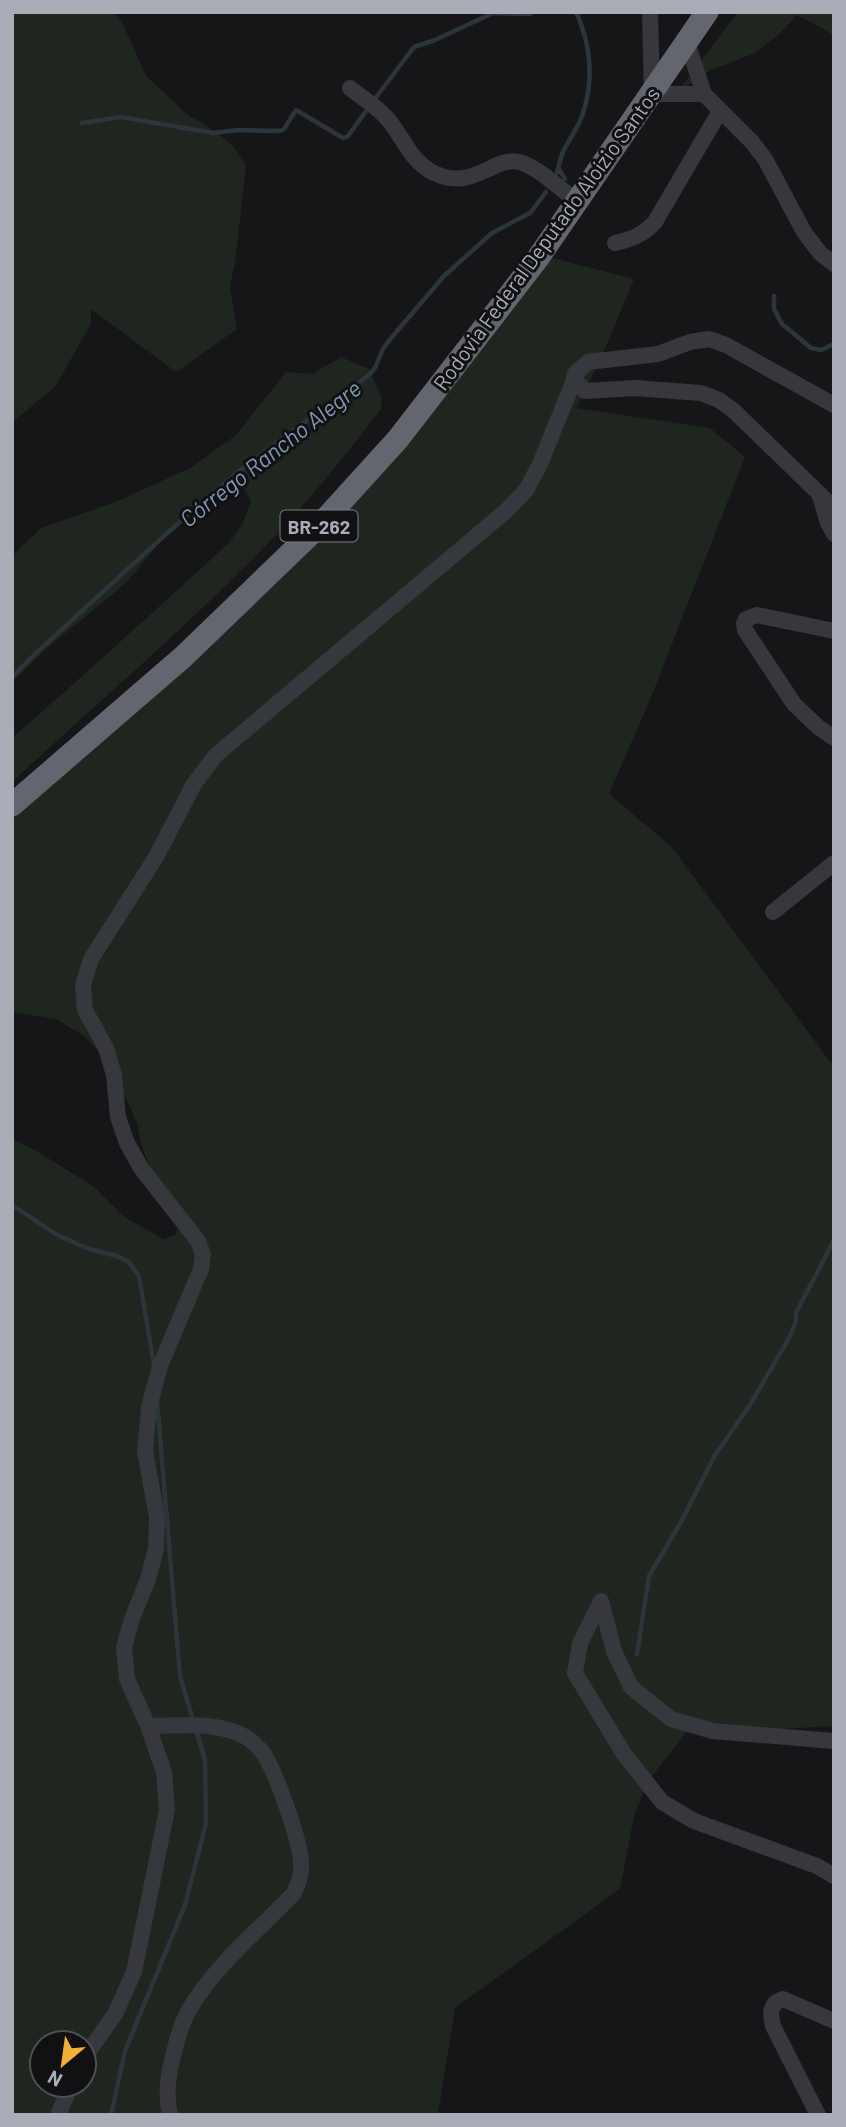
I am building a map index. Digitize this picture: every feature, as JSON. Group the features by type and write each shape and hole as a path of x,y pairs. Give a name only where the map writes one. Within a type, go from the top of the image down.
{"highway":[{"name":"Rodovia Federal Deputado Aloízio Santos","path":"12,805 183,657 320,525 398,439 494,317 708,12"}],"street":[{"path":"650,12 652,94 704,94"},
{"path":"687,43 704,94 752,142 765,159 804,232 820,253 834,264"},
{"path":"350,88 384,114 418,162 432,172 446,177 465,178 511,161 520,162 577,201"},
{"path":"615,243 638,237 654,222 720,111"},
{"path":"98,2039 116,2014 134,1972 167,1810 164,1772 148,1726 127,1679 124,1647 156,1549 157,1517 145,1451 149,1408 160,1366 201,1269 203,1254 198,1241 141,1168 127,1143 118,1117 114,1075 106,1048 85,1010 83,985 92,959 156,857 194,784 216,755 506,511 526,489 540,464 575,374 588,362 658,354 690,341 709,339 726,345 834,405"},
{"path":"574,380 585,391 634,388 701,393 719,400 734,411 834,508"},
{"path":"818,490 834,534"},
{"path":"834,631 757,615 744,622 745,630 794,705 834,738"},
{"path":"773,912 834,863"},
{"path":"834,1741 713,1731 671,1718 631,1687 614,1651 601,1601 580,1643 575,1673 624,1754 662,1802 694,1821 817,1866 834,1876"},
{"path":"148,1726 229,1729 248,1738 263,1754 278,1784 299,1845 302,1863 294,1893 223,1965 188,2012 178,2036 169,2071 167,2103 170,2115"},
{"path":"818,2115 774,2026 772,2007 776,2001 783,1998 834,2021"}],"shaded area":[{"path":"12,12 114,12 121,20 146,76 187,114 233,146 246,166 230,286 237,329 176,372 91,309 91,324 55,387 12,422"},
{"path":"738,12 834,12 834,37 797,15 755,53 709,71 678,91"},
{"path":"549,257 634,279 602,356 576,408 710,428 745,457 652,695 609,794 671,846 834,1067 834,1726 743,1731 691,1726 649,1780 634,1816 620,1889 455,2008 438,2115 12,2115 12,1139 93,1186 126,1218 163,1239 175,1235 180,1219 153,1175 142,1147 136,1120 107,1060 84,1036 56,1019 12,1012 12,818 173,675"},
{"path":"341,357 369,369 382,398 381,409 351,448 288,523 225,587 12,782 12,738 229,543 243,523 251,501 244,488 215,498 175,524 126,583 45,650 12,682 12,556 41,528 118,501 192,467 236,435 286,372 312,374"}],"waterway":[{"path":"374,100 414,47 493,13 531,12"},
{"name":"Córrego Rancho Alegre","path":"557,173 563,152 581,118 589,88 588,49 576,12"},
{"path":"82,123 121,117 213,133 238,130 280,131 296,110 343,138 348,136 369,107"},
{"path":"559,169 565,179"},
{"name":"Córrego Rancho Alegre","path":"12,677 140,557 225,483 370,374 392,337 444,276 492,233 530,213 546,192"},
{"path":"774,296 774,309 782,324 811,348 821,350 834,344"},
{"path":"12,1205 57,1235 129,1262 139,1276 154,1365"},
{"path":"637,1654 649,1576 681,1522 715,1455 750,1405 789,1338 796,1321 796,1313 834,1240"},
{"path":"111,2115 125,2051 185,1905 206,1823 205,1760 180,1676 157,1401"}]}
